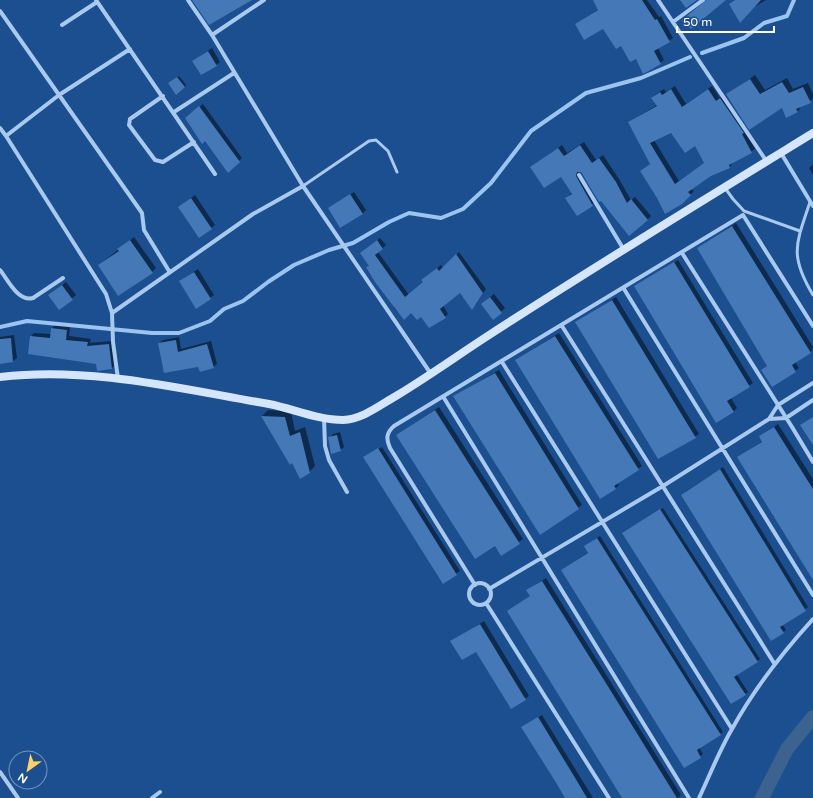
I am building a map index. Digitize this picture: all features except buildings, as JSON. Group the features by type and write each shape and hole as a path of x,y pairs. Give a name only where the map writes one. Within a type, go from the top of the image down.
{"main road":[{"path":"0,378 50,374 152,383 274,405 324,418 343,420 358,417 431,375 483,339 624,250 727,190 767,162 813,134"}],"street":[{"path":"188,0 212,35 302,186 431,375"},
{"path":"212,35 264,0"},
{"path":"658,0 767,162"},
{"path":"673,22 703,0"},
{"path":"62,25 96,1 163,96 215,174"},
{"path":"0,11 142,213 144,230 170,271"},
{"path":"6,136 59,95 130,49"},
{"path":"174,112 234,73"},
{"path":"163,96 130,119 129,125 155,160 160,162 163,162 194,142"},
{"path":"0,128 106,294 112,313 113,342 118,380"},
{"path":"781,153 813,206"},
{"path":"579,175 624,250"},
{"path":"112,313 253,214 302,186"},
{"path":"475,585 388,442 388,433 394,426 444,398 682,254 743,215 813,326"},
{"path":"682,254 813,462"},
{"path":"0,270 20,296 29,299 34,298 63,278"},
{"path":"624,289 813,595"},
{"path":"562,326 774,663"},
{"path":"502,362 732,729"},
{"path":"769,420 778,405 813,383"},
{"path":"444,398 689,798"},
{"path":"489,589 663,486 769,420 786,418 813,400"},
{"path":"324,418 325,446 329,460 347,492"},
{"path":"482,584 489,589 491,597 486,603 478,605 471,600 470,592 475,585 482,584"},
{"path":"486,603 609,798"},
{"path":"699,798 732,729 774,663 813,619"},
{"path":"0,772 18,798"},
{"path":"152,798 160,792"}],"lane":[{"path":"302,186 369,141 376,140 388,151 397,172"},
{"path":"727,190 733,200 744,211 800,231"},
{"path":"810,202 796,244 800,272 813,295"}],"waterway":[{"path":"702,53 744,38 764,23 787,16 794,0"},
{"path":"0,327 27,321 152,333 179,333 210,321 224,309 243,301 294,265 329,250 353,243 389,222 409,213 441,218 463,209 491,183 531,131 586,93 641,78 690,57"},
{"path":"762,798 787,749 813,717"}]}
